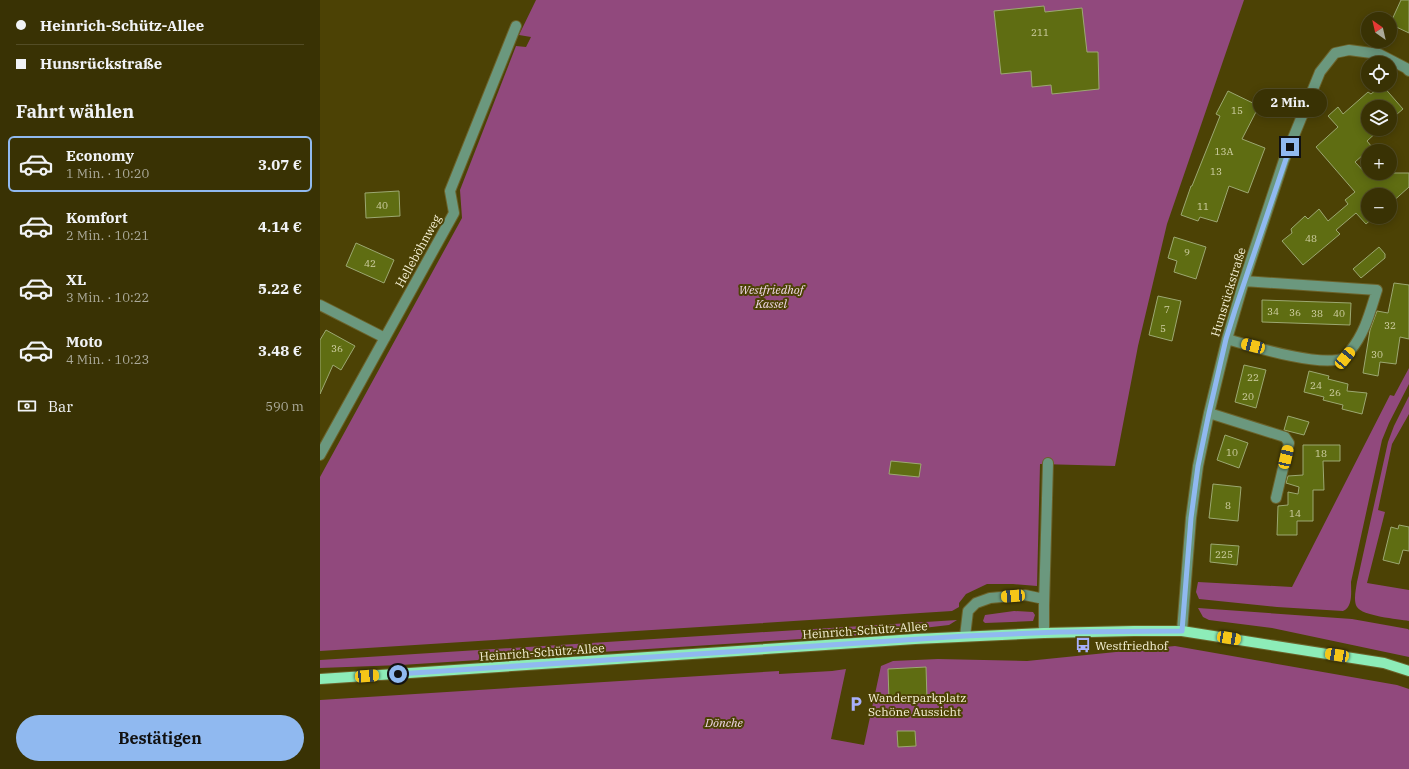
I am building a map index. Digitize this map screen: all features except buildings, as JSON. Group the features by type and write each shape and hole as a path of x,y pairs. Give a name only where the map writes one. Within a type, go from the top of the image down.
{"main road":[{"name":"Heinrich-Schütz-Allee","path":"320,679 965,636 1143,631 1182,631 1384,662 1409,671"}],"street":[{"name":"Helleböhnweg","path":"320,455 454,213 450,191 516,26"},
{"name":"Hunsrückstraße","path":"1182,631 1192,510 1198,466 1209,413 1226,339 1284,160 1320,72 1335,53 1350,50 1379,54 1409,71"},
{"path":"1226,339 1292,356 1330,361 1345,358 1367,324 1377,290 1244,281"},
{"path":"320,305 385,338"},
{"path":"1209,413 1285,437 1289,443 1276,498"},
{"path":"1044,633 1048,463"},
{"path":"965,636 968,611 976,603 990,598 1025,595 1044,599"}],"green space":[{"name":"Westfriedhof Kassel","path":"536,0 1244,0 1167,224 1138,346 1115,466 1040,464 1037,586 987,584 966,594 959,603 959,607 952,611 320,651 320,477 462,218 460,190 516,46 526,47 531,37 519,35"},
{"path":"1409,368 1409,384 1382,440 1351,582 1350,603 1346,609 1343,611 1277,607 1199,599 1196,592 1198,582 1292,587 1390,395 1394,396"},
{"path":"1409,396 1409,414 1392,444 1378,510 1385,512 1367,583 1409,590 1409,621 1366,613 1357,607 1355,598 1357,582 1388,442"},
{"path":"1198,608 1352,619 1408,629 1409,657 1272,628 1209,620 1203,617"},
{"path":"1014,611 1033,612 1035,615 1033,621 985,623 983,621 985,615"},
{"path":"957,620 949,625 863,635 401,665 320,668 320,660"},
{"name":"Dönche","path":"1175,646 1397,685 1409,689 1409,769 320,769 320,700 779,671 779,674 846,669 831,739 864,745 881,666 893,661 938,659 1027,661"}],"place":[{"name":"Westfriedhof","path":"1083,645"},
{"name":"Wanderparkplatz Schöne Aussicht","path":"856,704"}],"route":[{"path":"398,674 834,646 965,636 1059,632 1182,631 1191,518 1198,466 1209,413 1226,339 1284,160 1290,147"}]}
